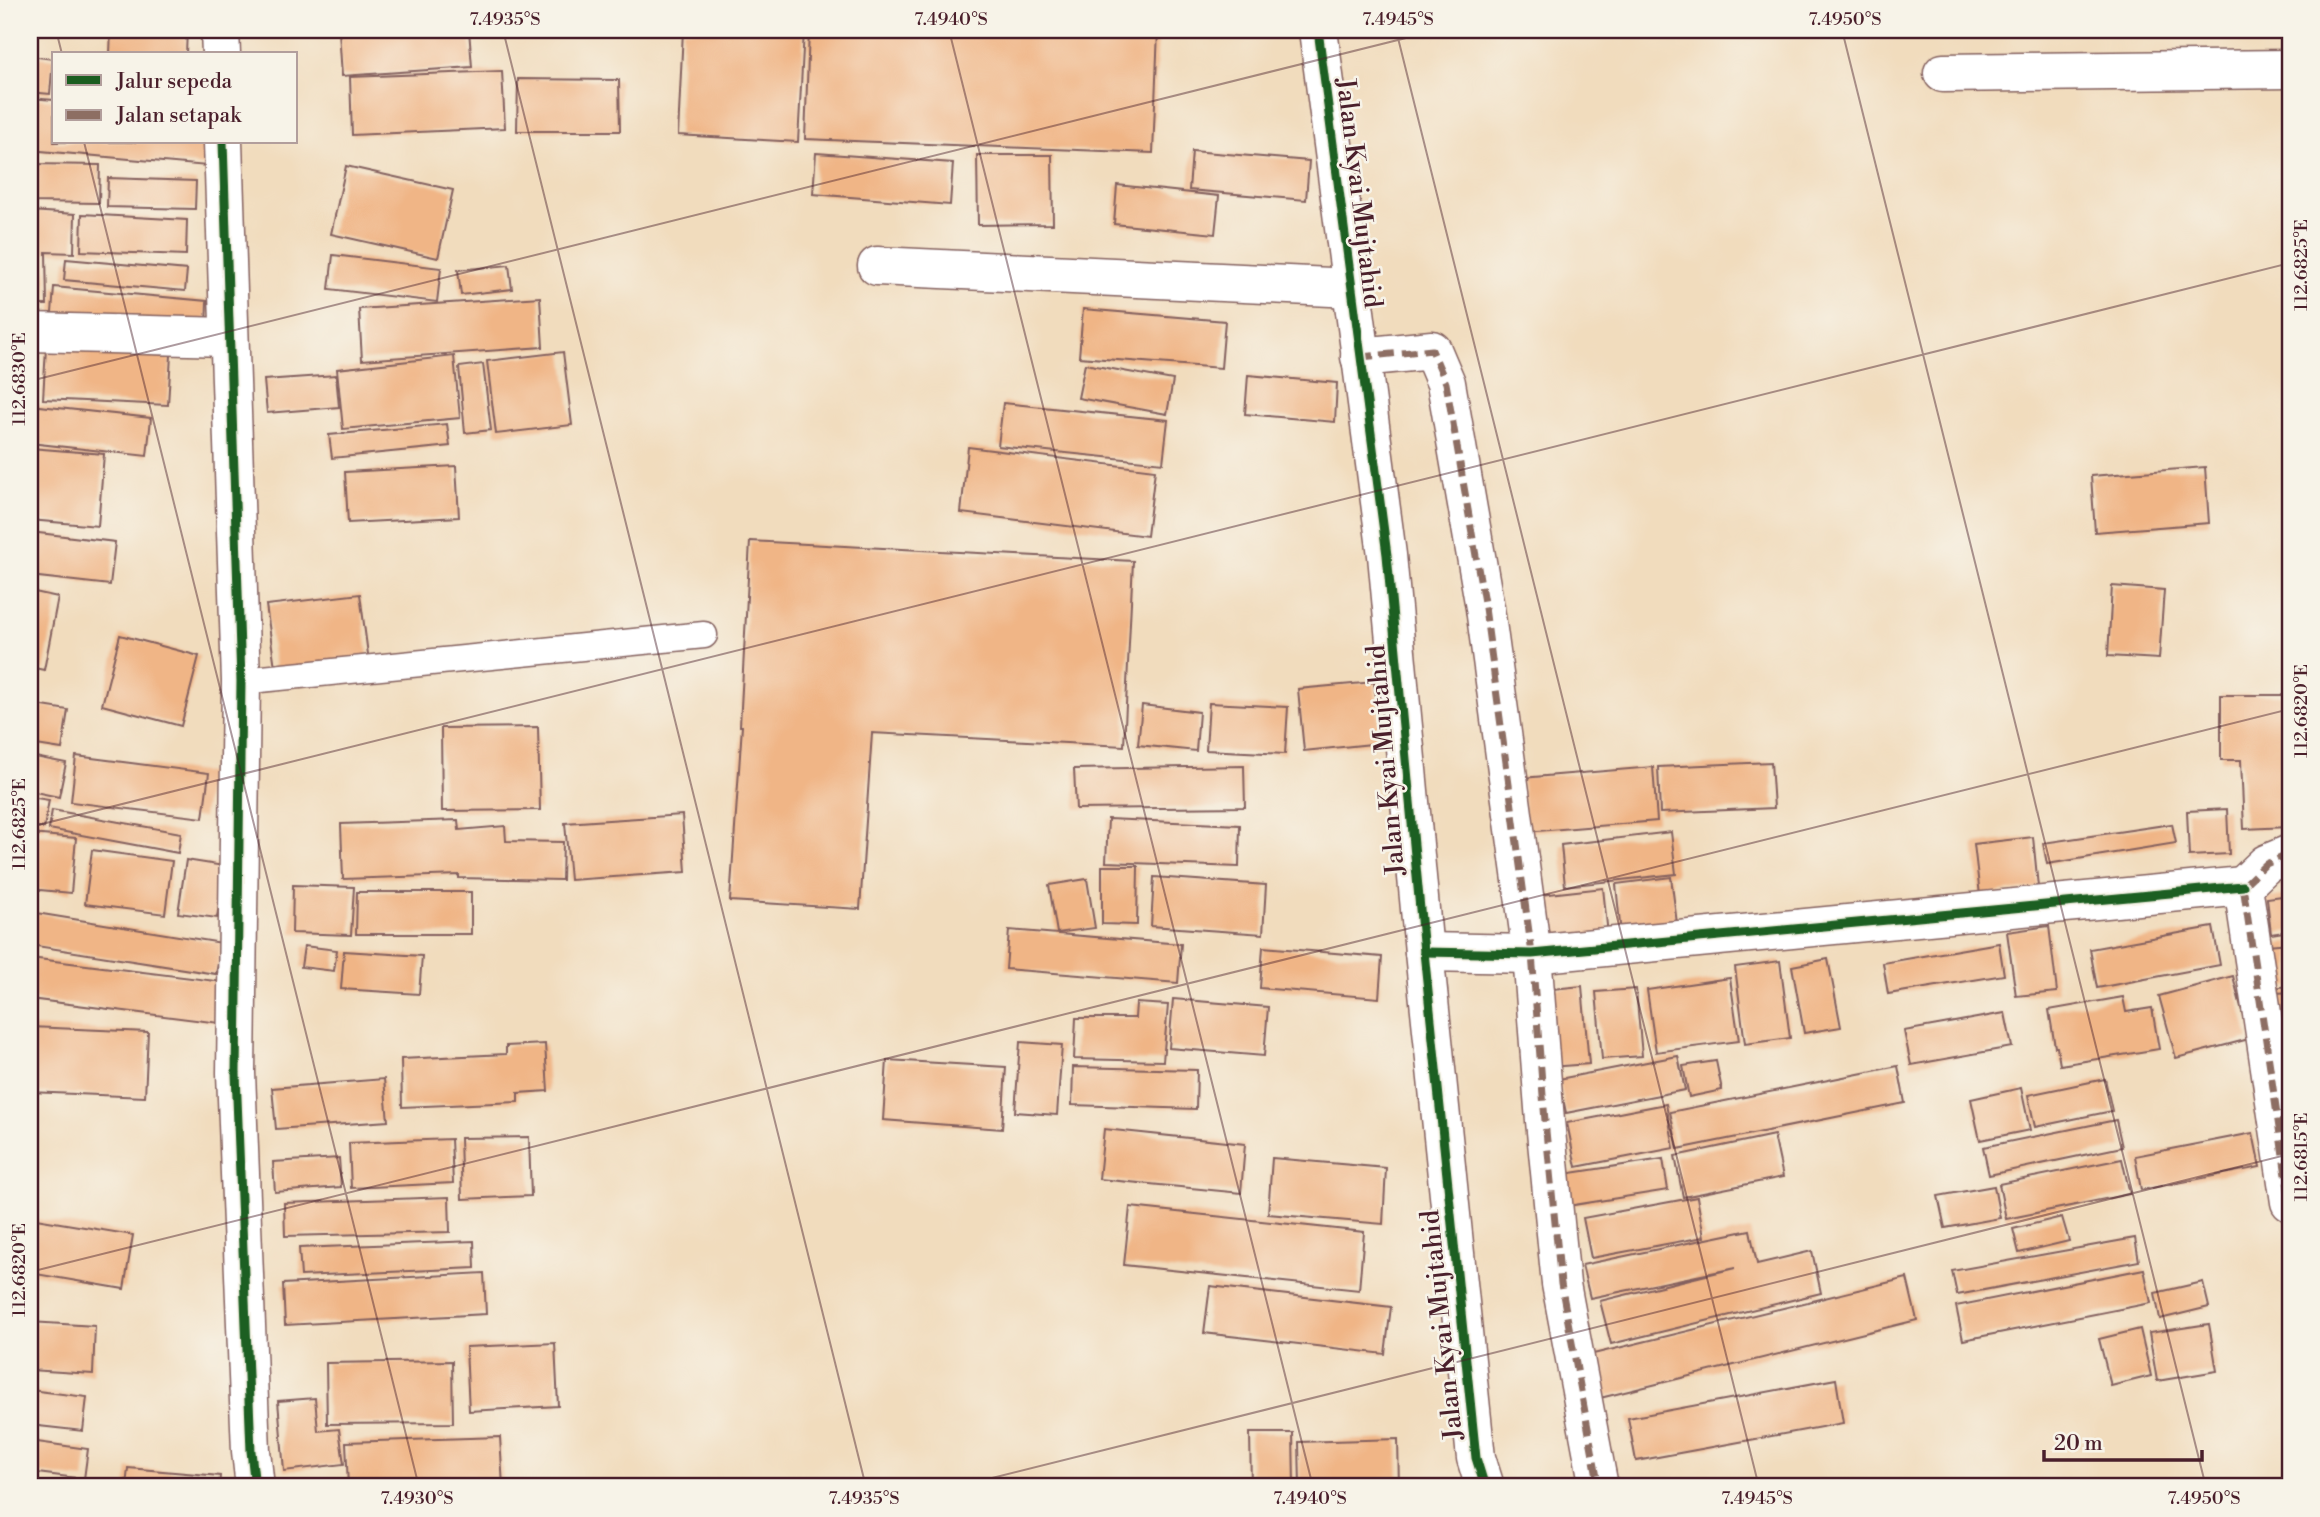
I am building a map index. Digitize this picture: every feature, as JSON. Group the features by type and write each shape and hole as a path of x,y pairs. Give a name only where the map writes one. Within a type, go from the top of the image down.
{"street":[{"path":"220,30 221,52"},
{"name":"Jalan Kyai Mujtahid","path":"1318,30 1352,288 1384,354 1387,555 1435,952 1476,1458 1485,1487"},
{"path":"1942,73 2290,69"},
{"path":"223,144 241,681 236,1073 251,1451 256,1487"},
{"path":"877,266 1352,288"},
{"path":"30,332 228,337"},
{"path":"1384,354 1432,351 1446,383 1485,608 1529,954 1561,1284 1599,1487"},
{"path":"1435,952 1529,954 2244,886 2266,864 2290,854"},
{"path":"2244,886 2290,1202"}],"lane":[{"path":"241,681 704,635"}],"building":[{"path":"111,30 187,30 186,52 110,52"},
{"path":"469,30 472,67 342,76 339,31"},
{"path":"683,30 804,30 798,142 678,135"},
{"path":"809,30 1158,30 1153,153 805,139"},
{"path":"30,56 52,59 50,94 30,92"},
{"path":"502,71 505,128 352,135 350,77"},
{"path":"518,79 619,80 620,131 517,131"},
{"path":"30,98 52,100 52,144 210,144 207,166 30,150"},
{"path":"1192,151 1309,161 1306,200 1189,190"},
{"path":"816,153 953,163 950,205 813,194"},
{"path":"977,155 1052,155 1053,224 978,225"},
{"path":"30,164 100,165 99,203 30,202"},
{"path":"346,166 453,190 438,258 331,234"},
{"path":"108,178 196,181 195,209 107,207"},
{"path":"1117,185 1219,196 1215,234 1114,224"},
{"path":"30,211 75,214 74,253 46,252 47,305 30,305"},
{"path":"82,214 187,220 186,255 81,251"},
{"path":"333,255 441,268 437,302 329,289"},
{"path":"66,259 187,270 185,291 64,280"},
{"path":"509,265 512,289 461,295 458,270"},
{"path":"54,287 207,301 206,326 52,313"},
{"path":"540,297 543,347 362,360 359,309"},
{"path":"1083,309 1225,321 1221,368 1079,357"},
{"path":"46,348 171,355 168,405 43,399"},
{"path":"563,352 572,425 496,434 487,361"},
{"path":"454,356 460,418 343,429 337,369"},
{"path":"483,364 491,430 465,433 459,367"},
{"path":"1085,364 1173,380 1167,414 1078,398"},
{"path":"336,375 339,407 267,413 264,380"},
{"path":"1248,375 1337,383 1335,422 1245,414"},
{"path":"1003,403 1168,420 1163,463 998,446"},
{"path":"30,405 151,418 147,456 30,443"},
{"path":"447,424 450,446 332,458 329,435"},
{"path":"968,447 1155,470 1147,536 961,513"},
{"path":"30,448 104,454 98,526 30,520"},
{"path":"456,466 459,517 348,523 345,472"},
{"path":"2205,467 2209,523 2095,532 2091,476"},
{"path":"30,532 115,542 110,585 30,576"},
{"path":"750,541 1133,561 1124,746 872,733 860,909 730,901 742,726"},
{"path":"2112,586 2164,590 2159,659 2108,656"},
{"path":"30,591 58,597 44,670 30,667"},
{"path":"360,594 369,662 276,674 266,605"},
{"path":"120,635 199,656 181,726 102,705"},
{"path":"1374,682 1381,743 1304,751 1298,689"},
{"path":"2221,695 2290,695 2290,760 2284,760 2288,827 2244,829 2241,760 2221,760"},
{"path":"1209,703 1288,707 1285,754 1206,750"},
{"path":"30,704 68,710 62,749 30,744"},
{"path":"1142,705 1199,712 1196,751 1138,745"},
{"path":"538,727 540,810 442,811 441,728"},
{"path":"30,756 66,763 59,797 30,791"},
{"path":"76,756 209,773 203,818 71,802"},
{"path":"1771,762 1774,808 1660,813 1658,767"},
{"path":"1244,766 1245,807 1076,809 1074,769"},
{"path":"1653,767 1657,821 1526,832 1522,778"},
{"path":"30,797 49,800 44,828 30,826"},
{"path":"2227,809 2229,854 2189,856 2187,811"},
{"path":"52,810 181,833 178,853 49,829"},
{"path":"682,815 686,872 570,880 565,823"},
{"path":"1108,819 1240,825 1239,867 1106,862"},
{"path":"458,820 459,830 505,826 506,841 563,842 562,880 459,878 459,875 343,879 341,824"},
{"path":"2172,824 2176,843 2047,864 2043,843"},
{"path":"1671,832 1676,874 1565,886 1561,845"},
{"path":"30,834 76,838 71,893 30,889"},
{"path":"2033,837 2038,887 1980,895 1974,844"},
{"path":"92,850 172,861 165,914 85,904"},
{"path":"186,860 224,866 217,918 178,913"},
{"path":"1102,866 1138,866 1137,925 1102,924"},
{"path":"1154,877 1266,885 1263,934 1151,926"},
{"path":"1671,877 1679,939 1622,945 1616,884"},
{"path":"1087,879 1095,928 1057,933 1049,885"},
{"path":"293,885 354,887 351,935 292,933"},
{"path":"1603,888 1609,944 1546,951 1540,895"},
{"path":"357,892 471,892 471,934 356,934"},
{"path":"2290,895 2290,931 2271,934 2267,898"},
{"path":"30,912 222,943 216,974 30,945"},
{"path":"2049,926 2057,992 2016,996 2007,932"},
{"path":"2213,927 2220,965 2097,988 2090,949"},
{"path":"1009,930 1181,944 1178,983 1006,969"},
{"path":"1999,943 2004,975 1888,994 1883,963"},
{"path":"2290,943 2290,986 2271,988 2267,945"},
{"path":"304,946 337,950 334,971 301,967"},
{"path":"1263,947 1382,957 1379,998 1260,988"},
{"path":"344,951 422,956 419,994 341,989"},
{"path":"30,958 224,982 219,1023 30,999"},
{"path":"1828,959 1841,1027 1804,1033 1792,966"},
{"path":"1780,961 1790,1038 1745,1044 1735,967"},
{"path":"2233,976 2249,1039 2176,1058 2159,996"},
{"path":"1730,978 1739,1041 1656,1052 1647,990"},
{"path":"1582,986 1589,1064 1549,1067 1542,990"},
{"path":"1636,989 1642,1056 1602,1059 1596,992"},
{"path":"2290,992 2290,1021 2279,1022 2277,993"},
{"path":"2123,997 2126,1012 2152,1008 2159,1049 2060,1065 2049,1010"},
{"path":"1173,999 1268,1007 1264,1056 1169,1048"},
{"path":"1136,1003 1168,1005 1163,1061 1074,1059 1076,1018 1135,1018"},
{"path":"2005,1013 2012,1047 1911,1065 1904,1031"},
{"path":"30,1027 148,1032 145,1097 30,1092"},
{"path":"2290,1027 2290,1058 2289,1058 2283,1028"},
{"path":"1020,1042 1062,1045 1057,1115 1015,1112"},
{"path":"545,1044 548,1091 518,1093 518,1102 402,1107 401,1059 506,1054 506,1046"},
{"path":"1678,1056 1685,1090 1566,1113 1559,1079"},
{"path":"887,1060 1006,1067 1002,1129 883,1120"},
{"path":"1716,1061 1722,1090 1689,1097 1683,1066"},
{"path":"1898,1066 1905,1103 1678,1149 1670,1112"},
{"path":"1073,1067 1197,1070 1196,1109 1072,1105"},
{"path":"384,1079 388,1121 276,1129 272,1088"},
{"path":"2105,1079 2112,1111 2035,1127 2028,1095"},
{"path":"2021,1088 2030,1130 1980,1140 1971,1099"},
{"path":"1666,1104 1674,1148 1576,1167 1567,1123"},
{"path":"2116,1120 2122,1147 1989,1175 1983,1147"},
{"path":"1104,1129 1245,1144 1241,1193 1099,1179"},
{"path":"2253,1133 2260,1167 2141,1190 2135,1156"},
{"path":"1774,1135 1783,1177 1683,1197 1675,1156"},
{"path":"529,1137 531,1196 462,1199 460,1138"},
{"path":"451,1139 453,1183 351,1188 349,1143"},
{"path":"339,1158 341,1187 275,1192 273,1162"},
{"path":"1272,1158 1386,1168 1383,1224 1268,1214"},
{"path":"1663,1159 1668,1190 1555,1208 1551,1176"},
{"path":"2122,1159 2130,1194 2006,1219 1999,1184"},
{"path":"1994,1186 2000,1218 1945,1228 1938,1196"},
{"path":"449,1197 450,1232 285,1236 284,1203"},
{"path":"1697,1197 1704,1237 1591,1258 1583,1218"},
{"path":"1130,1207 1364,1232 1359,1290 1124,1265"},
{"path":"2062,1217 2069,1241 2019,1253 2013,1229"},
{"path":"30,1218 133,1235 124,1289 30,1273"},
{"path":"1750,1230 1757,1264 1812,1251 1821,1293 1611,1344 1600,1301 1735,1268 1590,1298 1582,1265"},
{"path":"2135,1238 2139,1261 1957,1295 1952,1271"},
{"path":"474,1241 475,1268 301,1276 299,1248"},
{"path":"2144,1269 2151,1303 1963,1340 1956,1306"},
{"path":"484,1273 486,1314 285,1325 283,1284"},
{"path":"1907,1278 1917,1320 1596,1399 1585,1356"},
{"path":"2203,1282 2209,1307 2160,1319 2155,1293"},
{"path":"1210,1286 1391,1307 1385,1354 1204,1333"},
{"path":"30,1322 95,1326 93,1374 30,1370"},
{"path":"2209,1324 2217,1371 2157,1381 2149,1333"},
{"path":"2140,1329 2151,1376 2111,1386 2099,1339"},
{"path":"555,1343 558,1406 469,1411 466,1347"},
{"path":"452,1361 453,1423 327,1424 326,1363"},
{"path":"1836,1379 1843,1423 1636,1461 1628,1418"},
{"path":"30,1390 87,1397 83,1431 30,1425"},
{"path":"315,1398 318,1431 339,1429 344,1464 284,1471 278,1401"},
{"path":"1250,1433 1293,1433 1294,1487 1251,1487"},
{"path":"500,1437 503,1487 348,1487 346,1442"},
{"path":"1398,1439 1399,1487 1300,1487 1299,1442"},
{"path":"30,1441 88,1449 84,1479 30,1472"},
{"path":"128,1468 220,1476 219,1487 126,1487"}],"marked path":[{"path":"1360,357 1432,350 1446,383 1485,608 1532,954 1561,1284 1599,1487"},
{"path":"2290,854 2266,864 2243,886 2290,1202"}],"cycle path":[{"path":"1318,30 1387,555 1424,952 1476,1458 1485,1487"},
{"path":"223,144 241,681 236,1073 251,1451 255,1487"},
{"path":"1424,952 1532,954 2243,886"}]}
